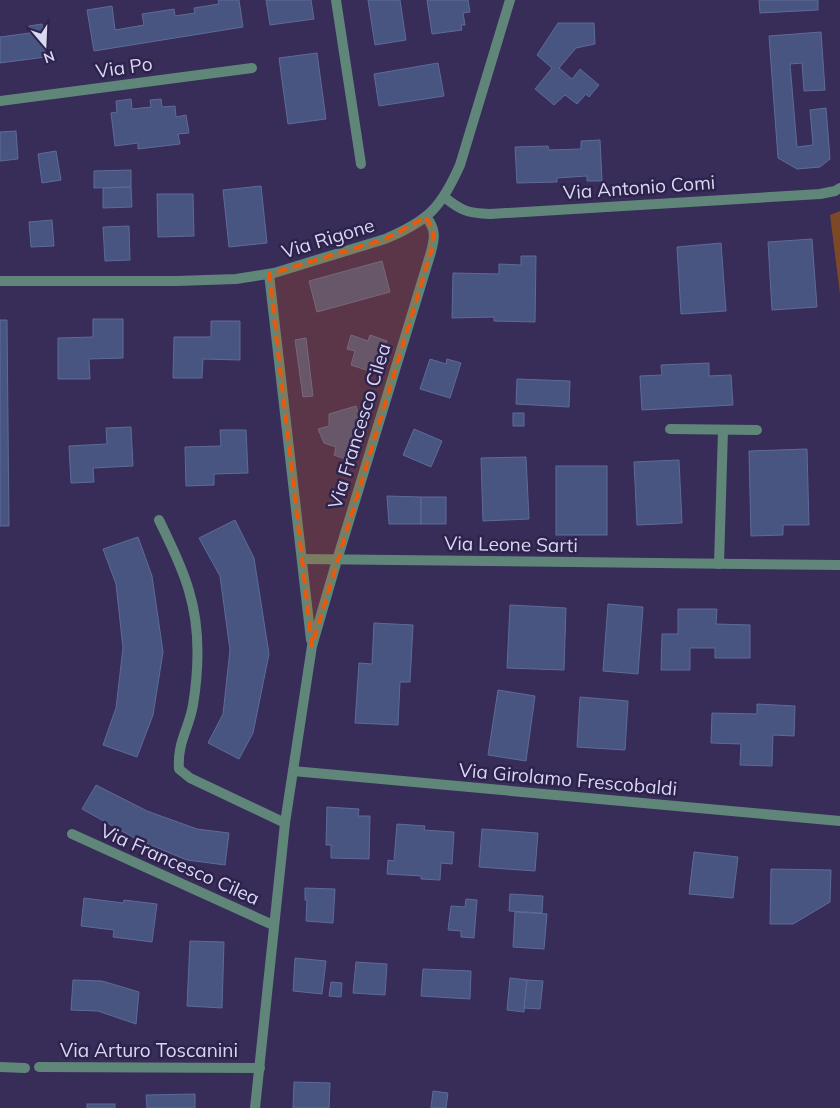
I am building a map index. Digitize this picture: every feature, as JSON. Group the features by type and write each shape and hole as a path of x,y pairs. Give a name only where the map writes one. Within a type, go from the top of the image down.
{"street":[{"path":"336,0 361,164"},
{"name":"Via Rigone","path":"0,281 236,279 269,274 403,232 436,208 452,183 460,165 510,0"},
{"name":"Via Po","path":"0,101 252,68"},
{"name":"Via Antonio Comi","path":"444,197 466,212 490,214 820,194 840,188"},
{"name":"Via Francesco Cilea","path":"255,1108 284,823 312,646 434,240 434,231 426,217"},
{"name":"Via Francesco Cilea","path":"269,274 312,646"},
{"path":"670,429 757,430"},
{"path":"719,564 723,430"},
{"path":"159,520 179,562 189,591 197,630 196,678 192,708 180,746 178,757 179,769 190,778 284,823"},
{"name":"Via Leone Sarti","path":"302,560 840,565"},
{"name":"Via Girolamo Frescobaldi","path":"293,771 840,821"},
{"name":"Via Francesco Cilea","path":"72,834 273,926"},
{"path":"0,1067 25,1068"},
{"name":"Via Arturo Toscanini","path":"39,1067 260,1068"}],"highlighted area":[{"path":"426,217 434,231 431,252 312,646 269,274 385,239"}],"shaded area":[{"path":"840,211 840,294 830,215"}],"building":[{"path":"218,0 239,0 243,27 94,51 87,10 112,6 115,30 144,25 142,14 174,9 175,16 195,13 194,8 219,4"},
{"path":"266,0 311,0 314,19 270,25"},
{"path":"368,0 400,0 406,40 375,45"},
{"path":"427,0 468,0 470,12 463,13 465,25 461,25 462,30 432,34"},
{"path":"759,0 818,0 818,10 760,13"},
{"path":"558,23 594,23 595,44 576,48 559,68 572,79 580,69 599,85 589,97 586,94 577,104 565,95 554,105 535,89 552,68 537,55"},
{"path":"42,24 46,57 0,63 0,37 30,33 29,26"},
{"path":"821,32 825,90 804,91 802,63 790,64 797,147 813,145 810,110 826,108 830,159 820,167 797,169 778,158 769,36"},
{"path":"317,53 326,119 288,124 279,58"},
{"path":"438,63 444,96 379,106 374,74"},
{"path":"131,99 132,109 151,107 150,100 161,99 162,107 175,106 176,117 186,115 189,133 178,134 180,144 138,149 138,143 115,146 111,113 117,112 116,101"},
{"path":"16,131 18,159 0,161 0,132"},
{"path":"600,140 602,181 587,181 587,176 557,178 557,182 517,183 515,147 548,146 549,150 581,149 581,141"},
{"path":"56,151 61,180 42,183 38,154"},
{"path":"131,170 131,187 94,188 94,171"},
{"path":"261,186 267,243 229,247 223,190"},
{"path":"131,187 132,207 103,208 103,188"},
{"path":"157,194 193,194 194,236 158,237"},
{"path":"52,220 54,246 31,247 29,222"},
{"path":"129,226 130,260 105,261 103,227"},
{"path":"812,239 817,307 772,310 768,242"},
{"path":"721,243 726,311 681,314 677,247"},
{"path":"521,256 536,256 535,322 494,321 494,317 452,318 453,273 499,274 499,264 521,265"},
{"path":"382,261 390,292 317,312 309,281"},
{"path":"93,319 123,319 123,358 89,359 90,379 58,379 58,338 93,337"},
{"path":"0,320 7,320 9,526 0,526"},
{"path":"211,321 240,321 240,360 203,359 202,378 173,378 174,337 211,337"},
{"path":"351,335 368,341 370,335 387,341 375,373 351,365 355,351 347,349"},
{"path":"306,338 313,396 303,397 295,340"},
{"path":"430,359 446,364 447,359 461,363 450,398 420,389"},
{"path":"709,363 709,376 731,375 733,405 642,410 640,376 662,375 661,365"},
{"path":"517,379 570,381 569,407 516,404"},
{"path":"356,406 361,421 348,460 334,455 336,447 324,443 318,429 329,426 329,414"},
{"path":"513,413 524,413 524,426 513,426"},
{"path":"131,427 133,466 93,468 94,482 71,483 69,446 107,444 106,428"},
{"path":"414,429 442,441 431,467 403,455"},
{"path":"220,430 246,430 248,473 214,474 214,485 186,486 185,447 221,446"},
{"path":"807,449 809,525 783,525 783,535 751,536 749,451"},
{"path":"526,457 529,519 483,521 481,458"},
{"path":"679,460 682,523 637,525 634,462"},
{"path":"556,466 607,466 607,535 556,535"},
{"path":"387,496 421,497 421,524 389,524"},
{"path":"421,497 446,497 446,524 421,524"},
{"path":"235,520 254,558 269,654 253,733 239,759 208,743 223,714 230,650 220,576 199,538"},
{"path":"138,537 152,576 163,652 153,715 137,757 103,745 116,708 123,648 116,584 103,549"},
{"path":"608,604 643,607 638,674 603,671"},
{"path":"510,605 566,608 564,670 507,668"},
{"path":"678,609 717,609 716,624 750,625 750,658 715,658 715,648 690,648 690,670 661,670 662,634 678,634"},
{"path":"374,623 413,625 410,682 400,682 398,725 355,723 359,663 372,664"},
{"path":"498,690 535,696 526,761 488,755"},
{"path":"580,697 628,701 625,750 577,747"},
{"path":"757,704 795,706 794,736 773,735 772,766 740,765 741,744 711,743 712,713 757,714"},
{"path":"96,785 147,811 197,829 229,833 225,865 187,860 138,840 82,809"},
{"path":"327,807 359,809 358,816 370,816 369,859 331,858 331,845 326,845"},
{"path":"397,824 425,826 424,830 454,832 452,864 441,863 440,880 421,879 421,876 387,874 388,860 394,861"},
{"path":"482,829 538,833 535,871 479,867"},
{"path":"694,852 738,857 733,898 689,894"},
{"path":"771,869 831,870 830,902 793,924 770,924"},
{"path":"305,888 335,889 333,923 306,921 307,900 305,900"},
{"path":"510,894 543,896 542,913 509,911"},
{"path":"84,898 123,903 124,900 157,904 152,942 113,937 114,930 81,926"},
{"path":"466,899 477,900 474,938 461,937 461,931 448,930 451,906 465,907"},
{"path":"515,912 547,914 544,949 513,947"},
{"path":"190,941 224,942 222,1008 187,1006"},
{"path":"295,958 326,961 322,994 293,991"},
{"path":"356,962 387,964 385,995 353,993"},
{"path":"423,969 471,971 470,999 421,996"},
{"path":"510,978 527,980 524,1012 507,1010"},
{"path":"73,980 102,981 139,992 136,1024 98,1011 71,1010"},
{"path":"527,980 543,981 540,1009 524,1008"},
{"path":"331,982 342,983 341,997 329,996"},
{"path":"294,1082 330,1083 329,1108 293,1108"},
{"path":"433,1091 448,1093 446,1108 431,1108"},
{"path":"195,1094 195,1108 147,1108 146,1095"},
{"path":"87,1104 115,1104 115,1108 87,1108"}]}
